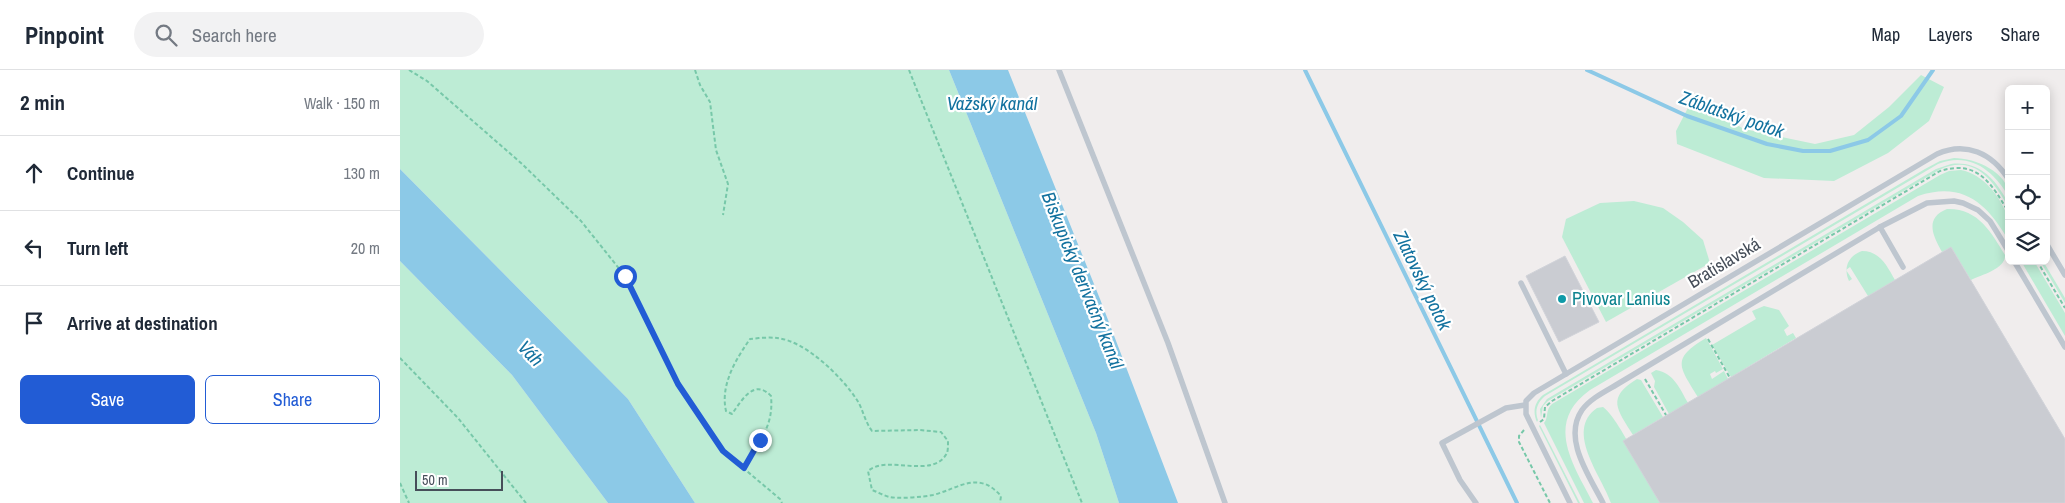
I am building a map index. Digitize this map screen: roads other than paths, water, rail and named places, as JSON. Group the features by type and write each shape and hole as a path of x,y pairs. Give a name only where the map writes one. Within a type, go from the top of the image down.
{"lane":[{"path":"1059,70 1168,343 1225,503"},
{"name":"Bratislavská","path":"1525,405 1526,401 1534,393 1944,151 1964,148 1982,153 1997,163 2005,175"},
{"path":"1603,503 1576,445 1576,422 1582,410 1592,401 1640,370 1880,227 1927,203 1954,201 1970,205 1984,214 1996,229 2005,245"},
{"path":"1880,227 1903,267"},
{"path":"2050,250 2065,274"},
{"path":"2016,265 2065,347"},
{"path":"1521,283 1566,374"},
{"path":"1476,503 1460,480 1442,443 1506,408 1525,405 1528,420 1570,503"}],"water":[{"name":"Važský kanál","path":"949,70 1008,70 1100,299 1178,503 1119,503 1096,433"},
{"name":"Váh","path":"400,169 628,399 695,503 608,503 512,375 400,261"}],"waterway":[{"name":"Zlatovský potok","path":"1305,70 1517,503"},
{"name":"Záblatský potok","path":"1587,70 1687,116 1767,144 1803,151 1830,151 1868,140 1901,116 1933,70"}],"place":[{"name":"Pivovar Lanius","path":"1562,299"}],"water label":[{"name":"Biskupický derivačný kanál","path":"1083,280"}]}
